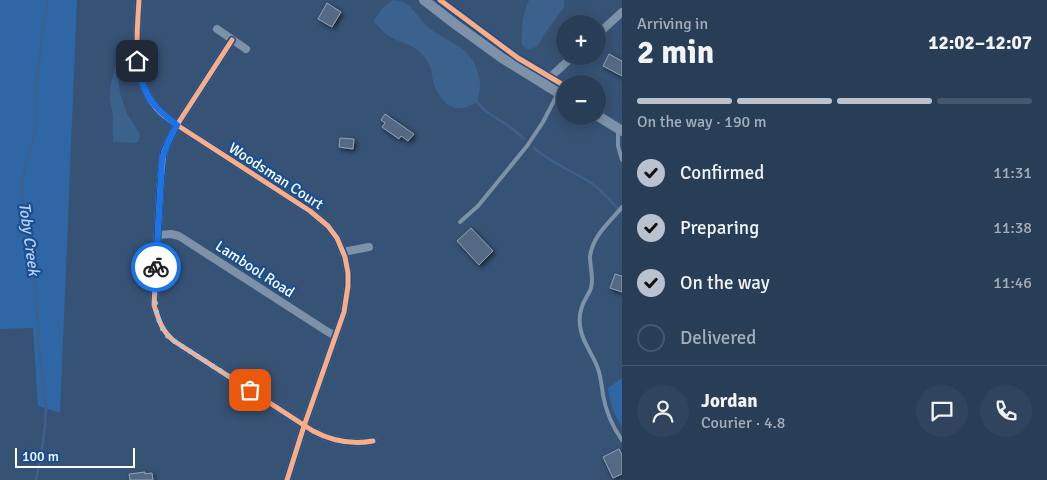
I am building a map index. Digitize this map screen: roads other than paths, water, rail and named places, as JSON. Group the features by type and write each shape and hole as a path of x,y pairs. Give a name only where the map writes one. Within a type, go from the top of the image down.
{"street":[{"name":"Woodsman Court","path":"139,0 137,61 140,78 156,108 165,117 310,212 328,226 337,238 343,252 348,273 344,312 287,480"},
{"path":"424,0 502,58 556,91"},
{"path":"606,27 622,12"},
{"path":"217,28 246,49"},
{"path":"232,40 177,125 166,146 162,160 154,305 159,320 165,334 174,341 304,426 339,441 352,443 373,441"},
{"path":"543,84 563,65"},
{"path":"606,121 620,130"},
{"name":"Lambool Road","path":"158,235 171,234 179,236 336,336"},
{"path":"343,252 369,247"}],"lane":[{"path":"460,222 484,199 527,146 556,103"},
{"path":"620,130 618,146 622,160"},
{"path":"622,207 596,238 590,255 591,290 579,317 582,336 598,367 609,419 622,440"}],"waterway":[{"name":"Toby Creek","path":"36,480 41,456 46,406 38,339 32,248 21,185 35,132 36,85 42,31 48,0"},
{"path":"476,101 487,112 513,129 524,139"},
{"path":"534,148 547,158 595,186 622,213"}]}
